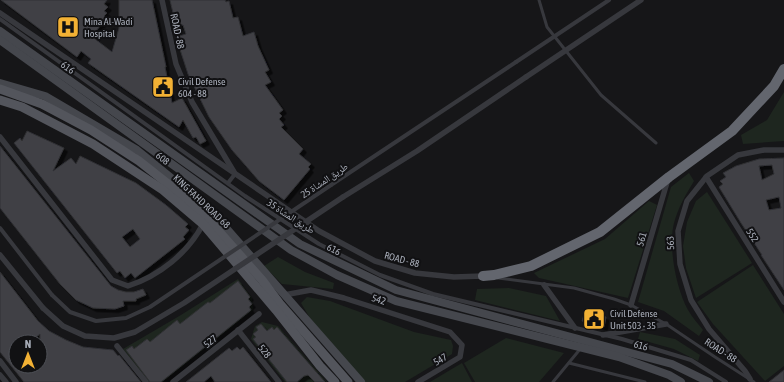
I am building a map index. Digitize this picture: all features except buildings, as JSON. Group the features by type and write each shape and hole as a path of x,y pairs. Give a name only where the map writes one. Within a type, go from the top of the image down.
{"highway":[{"path":"483,276 494,275 531,266 600,232 669,177 732,131 774,86 784,69"}],"main road":[{"name":"616","path":"0,31 300,244 396,290 672,364 709,382"},
{"name":"616","path":"0,40 292,250 337,275 396,301 619,356 669,375 681,382"},
{"name":"608","path":"0,83 45,96 137,150 212,212 360,382"},
{"name":"KING FAHD ROAD 68","path":"0,89 42,104 91,130 139,161 177,191 231,244 262,280 280,304 348,382"},
{"name":"KING FAHD ROAD 68","path":"0,100 22,107 93,144 163,190 203,224 276,310 334,382"}],"street":[{"name":"ROAD - 88","path":"162,0 176,64 189,96 235,174 319,230 375,261 415,273 454,277 483,276"},
{"name":"طريق المشاة 25","path":"0,228 52,295 70,312 96,321 126,318 150,307 609,0"},
{"path":"0,255 43,308 63,326 85,336 114,338 135,332 184,303 416,151 641,0"},
{"path":"0,13 235,174 228,184"},
{"name":"طريق المشاة 35","path":"0,19 245,196 319,244 380,275 433,294 603,335 691,360 726,382"},
{"path":"0,137 112,280 128,286 142,282 161,270 191,244 203,224"},
{"name":"563","path":"752,380 710,329 691,300 680,264 678,231 687,201 706,177 738,155 764,150 784,150"},
{"name":"561","path":"631,305 669,177"},
{"name":"552","path":"706,177 784,302"},
{"path":"544,285 575,328"},
{"name":"542","path":"284,295 311,290 344,298 450,332 462,345"},
{"name":"527","path":"173,382 259,314"},
{"path":"603,335 666,324"},
{"name":"528","path":"238,330 279,382"},
{"name":"547","path":"418,382 460,357 462,345"},
{"path":"117,346 146,382"},
{"path":"0,361 16,382"},
{"path":"0,374 6,382"}],"lane":[{"path":"539,0 547,27 601,95 656,142"},
{"name":"ROAD - 88","path":"483,276 574,288 614,298 631,305 666,324 752,380"},
{"path":"553,382 582,348"},
{"path":"569,363 645,382"}],"shaded area":[{"path":"784,92 784,141 743,144 741,135 767,120"},
{"path":"689,173 694,181 685,196 676,217 672,233 672,244 674,267 680,290 690,313 703,330 699,336 664,311 638,302 671,187"},
{"path":"707,192 752,263 696,298 686,268 683,246 687,222 696,201"},
{"path":"649,201 657,205 628,298 539,278 534,273 605,239"},
{"path":"278,257 305,272 334,283 333,289 282,284 264,266"},
{"path":"753,265 784,314 784,366 765,381 713,324 697,302"},
{"path":"238,279 252,298 253,310 163,382 149,382 123,349"},
{"path":"509,288 546,296 560,321 475,300 477,289"},
{"path":"307,297 330,301 414,332 451,340 453,346 452,354 405,382 365,382 310,318 301,303"},
{"path":"262,322 278,326 327,382 285,382 251,339 255,326"},
{"path":"640,332 675,339 700,355 698,361 674,349 638,339"},
{"path":"506,338 564,353 539,382 475,382 464,363"},
{"path":"462,363 472,382 430,382"}],"place":[{"name":"Mina Al-Wadi Hospital","path":"68,27"},
{"name":"Civil Defense 604 - 88","path":"163,87"},
{"name":"Civil Defense Unit 503 - 35","path":"594,319"}]}
